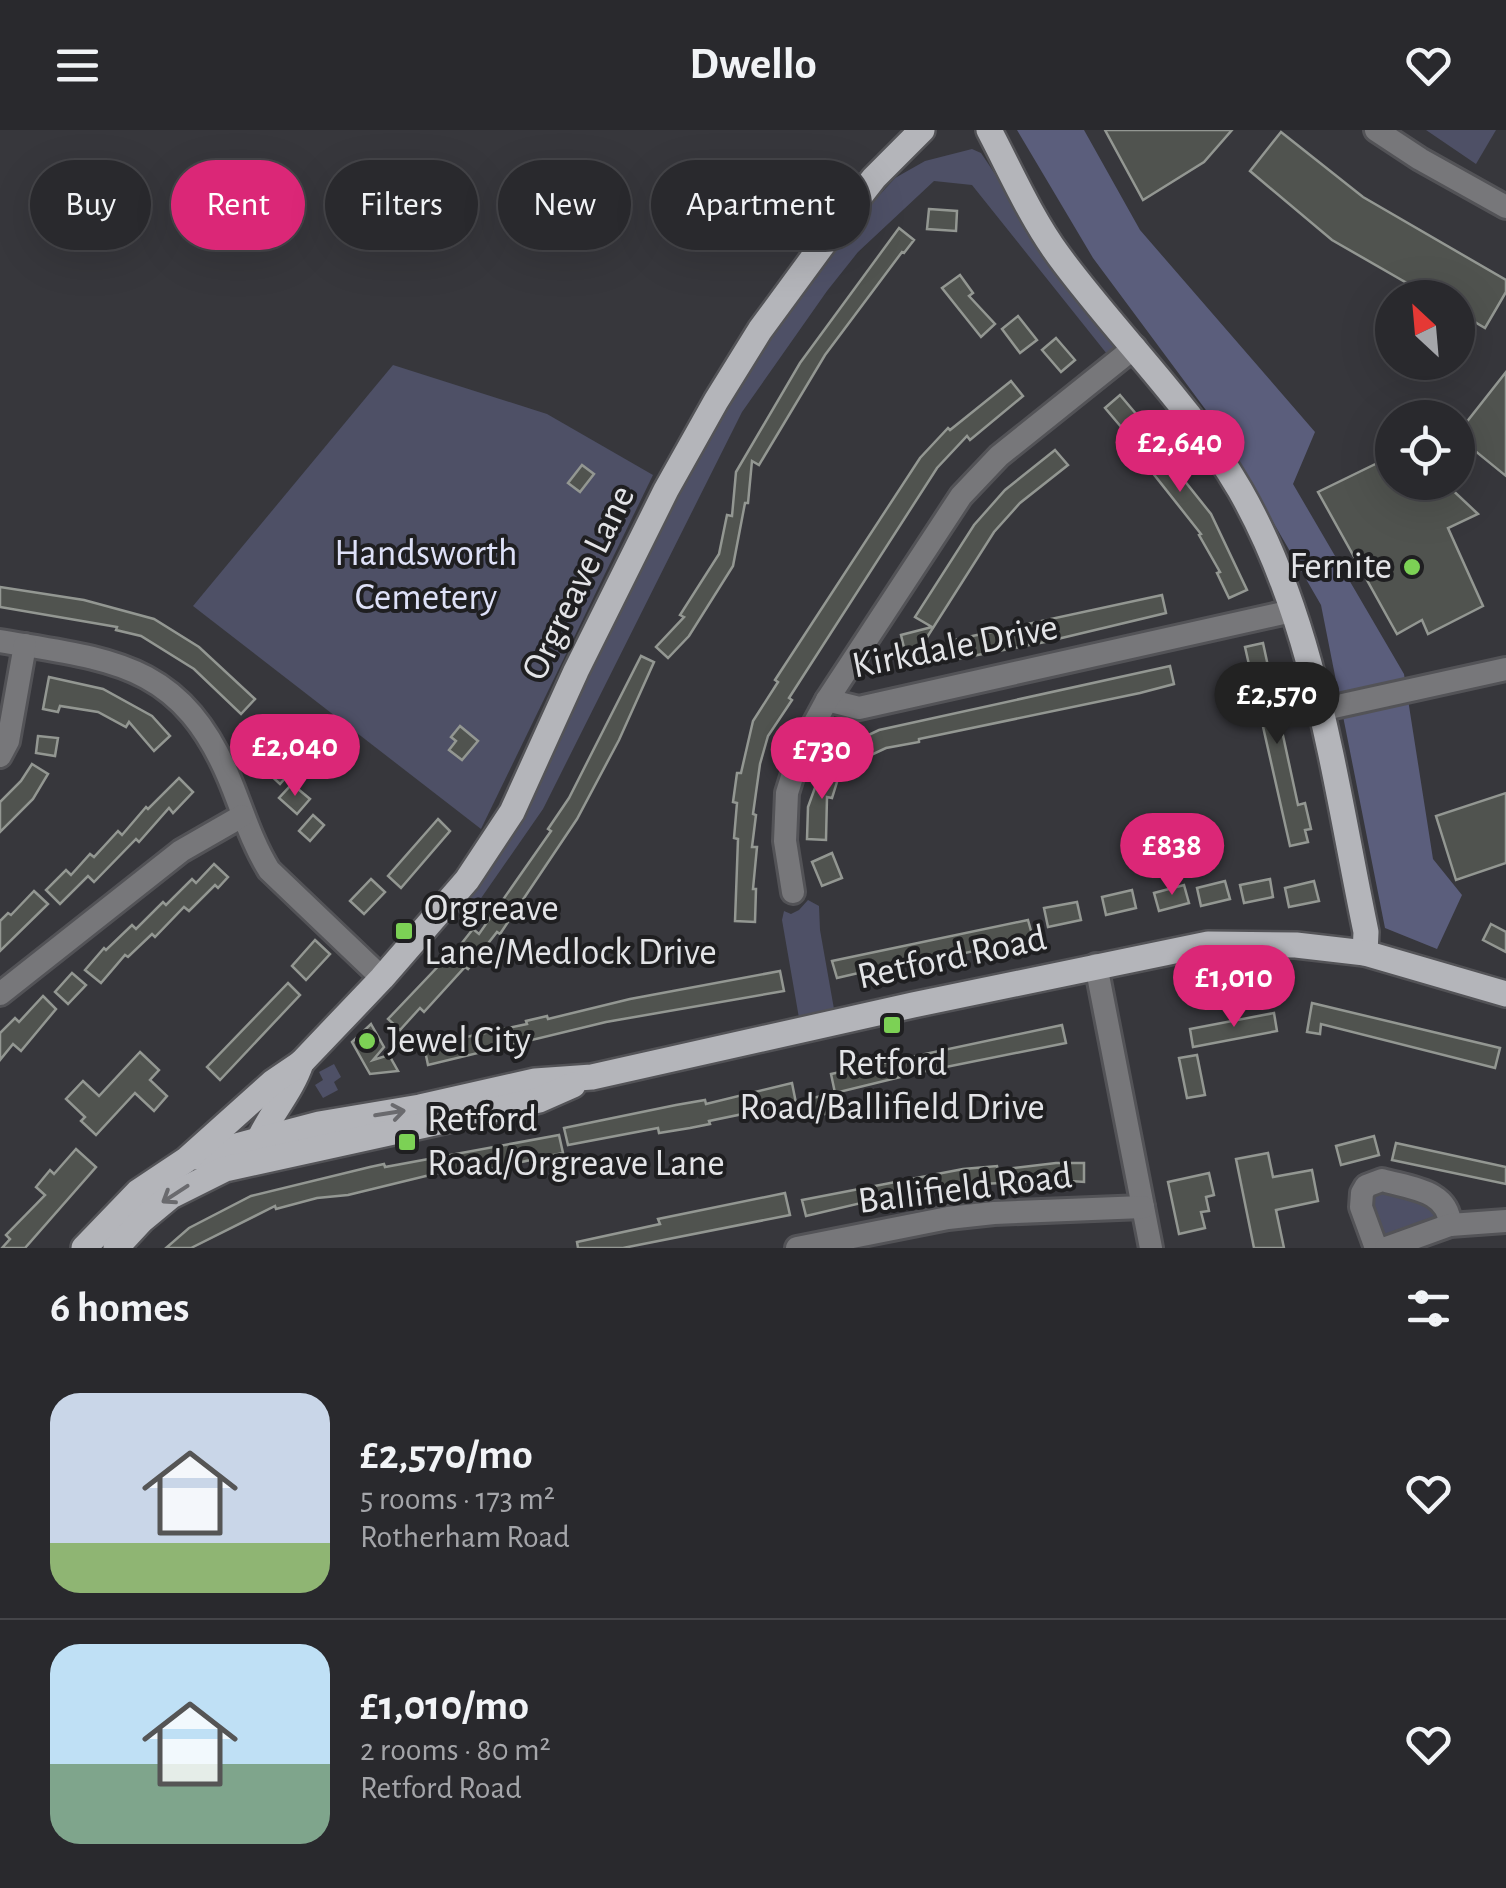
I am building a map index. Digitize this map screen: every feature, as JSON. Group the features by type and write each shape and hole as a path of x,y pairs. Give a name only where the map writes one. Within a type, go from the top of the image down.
{"main road":[{"name":"Orgreave Lane","path":"251,1147 298,1074 467,880 512,812 576,670 666,490 760,330 874,178 922,130"},
{"path":"989,130 1058,254 1135,347 1238,486 1276,566 1320,710 1366,932 1365,953"},
{"name":"Retford Road","path":"251,1147 320,1124 420,1108 536,1081 592,1077 1096,965 1208,944 1296,944 1365,953 1506,994"},
{"name":"Orgreave Lane","path":"186,1160 272,1082 298,1074"},
{"path":"298,1074 304,1107 320,1124"},
{"name":"Retford Road","path":"186,1160 539,1100 592,1077"},
{"path":"116,1248 171,1196 251,1147 241,1126 244,1108"},
{"path":"84,1248 138,1192 186,1160"}],"street":[{"path":"1376,130 1506,206"},
{"path":"827,700 960,496 1024,436 1135,347"},
{"name":"Kirkdale Drive","path":"792,892 785,840 787,793 800,748 827,700 859,708 1292,611"},
{"path":"0,641 108,660 148,676 184,704 214,747 269,870 382,978"},
{"path":"0,756 8,741 25,645"},
{"path":"1320,710 1506,669"},
{"path":"0,994 182,851 242,816"},
{"path":"1096,965 1152,1248"},
{"path":"1376,1248 1360,1207 1366,1186 1374,1182 1382,1180 1436,1196 1447,1206 1450,1225"},
{"name":"Ballifield Road","path":"797,1248 892,1239 994,1213 1143,1207"},
{"path":"1386,1248 1450,1225 1506,1222"}],"green space":[{"path":"1426,130 1496,130 1476,164"},
{"path":"972,149 981,153 1116,346 1107,354 972,185 934,181 870,241 870,205 895,178 925,161"},
{"path":"834,250 860,250 742,412 543,809 477,904 463,900 705,440 760,351"},
{"name":"Handsworth Cemetery","path":"393,365 547,414 653,475 481,829 193,606"},
{"path":"808,900 819,906 834,1009 799,1018 782,920 784,911 791,914"},
{"path":"334,1064 341,1077 334,1082 338,1090 323,1098 315,1085 323,1080 319,1072"},
{"path":"1371,1189 1436,1203 1439,1219 1389,1236 1375,1229 1368,1195"}],"shaded area":[{"path":"1017,130 1084,130 1140,230 1315,432 1293,484 1404,674 1433,859 1462,895 1437,949 1385,928 1321,605 1217,425 1093,258"}],"building":[{"path":"1105,130 1232,130 1204,162 1143,200"},
{"path":"1281,132 1363,197 1506,280 1506,292 1485,328 1475,322 1475,280 1402,280 1332,240 1250,171"},
{"path":"929,209 957,211 956,231 927,229"},
{"path":"899,228 914,240 825,355 759,465 752,461 748,503 733,566 689,636 668,658 656,647 684,617 680,615 719,554 727,515 732,516 736,472 800,363"},
{"path":"960,275 973,293 969,296 995,324 981,337 942,288"},
{"path":"1018,316 1037,340 1020,353 1002,329"},
{"path":"1056,338 1075,360 1061,372 1042,350"},
{"path":"1506,372 1506,476 1475,451 1475,411"},
{"path":"1011,381 1023,396 970,440 967,436 937,468 768,736 753,814 756,815 752,847 757,847 755,922 735,921 738,839 734,838 737,803 733,802 737,773 741,773 753,721 778,682 775,680 920,458 948,428"},
{"path":"1120,395 1164,447 1160,450 1211,514 1247,590 1229,598 1201,534 1152,472 1156,468 1105,408"},
{"path":"1055,450 1068,465 1020,503 994,532 924,642 929,663 909,669 901,635 932,627 915,617 974,525 1005,490"},
{"name":"Fernite","path":"1375,464 1375,500 1463,500 1478,514 1448,528 1483,606 1428,634 1422,620 1397,634 1318,492"},
{"path":"582,465 594,474 580,492 568,483"},
{"path":"0,587 84,600 154,619 199,647 255,699 241,714 194,669 141,636 116,630 117,627 0,607"},
{"path":"1162,595 1166,613 957,659 954,640"},
{"path":"1263,643 1298,805 1305,803 1311,829 1305,830 1308,842 1290,846 1245,647"},
{"path":"641,656 654,662 577,819 500,934 497,932 468,969 465,967 424,1012 420,1008 400,1030 388,1019 450,958 473,929 479,934 551,831 548,829 569,798"},
{"path":"1170,666 1174,684 1140,693 919,739 854,763 845,746 879,730"},
{"path":"49,677 103,689 152,716 170,736 154,751 129,722 126,727 98,712 60,706 58,712 43,709"},
{"path":"256,719 272,734 266,740 295,767 280,784 255,761 262,753 242,733"},
{"path":"460,726 478,741 462,760 449,750 456,741 451,737"},
{"path":"38,736 58,738 55,756 36,753"},
{"path":"825,760 841,769 832,798 827,797 826,840 807,839 808,807"},
{"path":"32,764 48,774 33,799 0,832 0,802"},
{"path":"179,778 193,792 173,813 169,808 139,842 136,839 94,882 88,876 60,904 46,890 66,870 71,875 90,854 94,857 118,831 122,835"},
{"path":"292,784 310,799 297,814 279,798"},
{"path":"1506,793 1506,863 1456,880 1436,816"},
{"path":"313,815 324,825 310,841 299,831"},
{"path":"438,819 450,831 401,888 388,876"},
{"path":"832,853 842,878 822,886 812,862"},
{"path":"214,864 228,877 218,888 215,885 189,911 184,907 155,937 152,934 128,957 125,955 101,983 85,970 104,948 132,925 136,929 163,902 166,905 192,879 196,883"},
{"path":"371,879 385,892 364,914 350,901"},
{"path":"1270,879 1273,897 1244,903 1240,885"},
{"path":"1225,881 1230,899 1201,906 1197,888"},
{"path":"1314,881 1319,901 1289,907 1285,888"},
{"path":"1184,885 1189,903 1159,911 1154,893"},
{"path":"1132,890 1136,908 1106,915 1102,897"},
{"path":"34,891 48,904 0,951 0,921"},
{"path":"1077,902 1081,920 1048,927 1044,908"},
{"path":"1028,920 1033,938 920,963 919,959 837,978 832,961"},
{"path":"1491,924 1506,932 1506,952 1483,940"},
{"path":"315,940 330,954 306,980 292,966"},
{"path":"780,971 784,991 606,1022 428,1065 424,1046 527,1024 526,1021 547,1016 548,1019"},
{"path":"72,973 86,985 68,1004 55,992"},
{"path":"288,983 300,995 220,1080 207,1067"},
{"path":"43,996 56,1009 21,1051 13,1044 0,1060 0,1033 15,1018 19,1022"},
{"path":"1312,1003 1500,1048 1495,1068 1321,1024 1320,1034 1307,1032"},
{"path":"1274,1013 1277,1031 1193,1047 1190,1029"},
{"path":"371,1024 384,1047 373,1060 389,1055 398,1071 370,1074 352,1042"},
{"path":"1062,1025 1066,1043 835,1093 831,1074"},
{"path":"140,1052 159,1070 150,1080 167,1096 154,1111 135,1093 96,1135 81,1121 85,1117 66,1099 83,1081 99,1096"},
{"path":"1197,1055 1205,1095 1187,1098 1179,1058"},
{"path":"792,1083 796,1103 690,1128 659,1133 658,1128 568,1145 564,1128 705,1100 706,1104"},
{"path":"821,1096 825,1114 809,1117 805,1100"},
{"path":"559,1135 563,1153 489,1169 488,1164 434,1174 276,1209 275,1206 191,1248 166,1248 189,1228 251,1196 384,1164 385,1167"},
{"path":"1374,1136 1379,1155 1341,1165 1336,1146"},
{"path":"1396,1143 1506,1167 1506,1184 1392,1160"},
{"path":"76,1149 96,1167 25,1248 2,1248 10,1239 6,1235 45,1195 36,1187"},
{"path":"1268,1153 1273,1177 1312,1170 1318,1201 1276,1210 1284,1248 1254,1248 1236,1159"},
{"path":"1084,1163 1084,1182 964,1185 806,1216 802,1200 963,1169 997,1166 998,1170"},
{"path":"1209,1173 1214,1195 1206,1197 1209,1211 1201,1212 1205,1228 1179,1234 1168,1182"},
{"path":"785,1193 790,1215 623,1248 578,1248 577,1242 660,1224 658,1219"}],"place":[{"name":"Fernite","path":"1412,567"},
{"name":"Orgreave Lane/Medlock Drive","path":"404,931"},
{"name":"Retford Road/Ballifield Drive","path":"892,1025"},
{"name":"Jewel City","path":"367,1041"},
{"name":"Retford Road/Orgreave Lane","path":"407,1142"}]}
